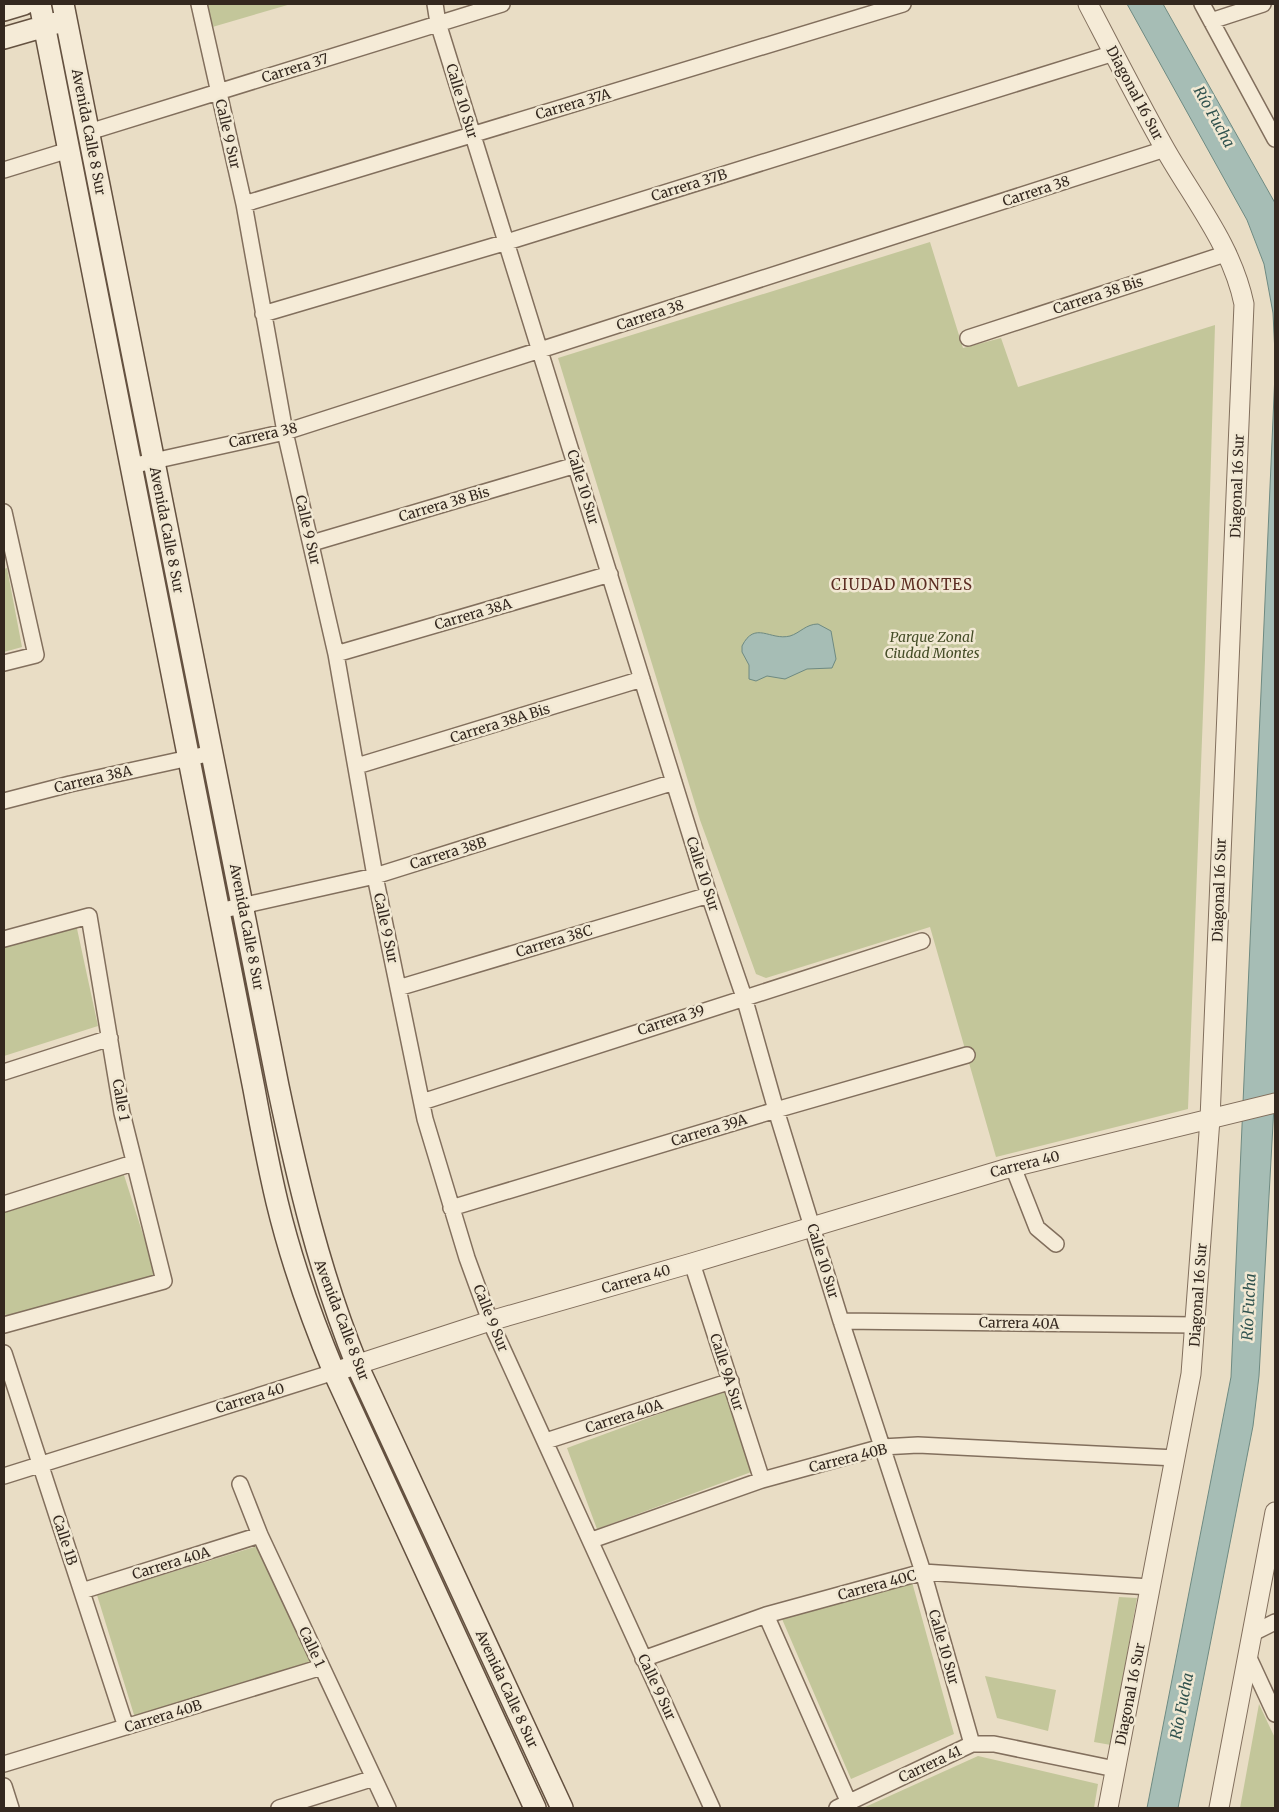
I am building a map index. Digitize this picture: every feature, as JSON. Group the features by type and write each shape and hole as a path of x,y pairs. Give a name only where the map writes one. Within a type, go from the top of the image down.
{"main road":[{"path":"4,10 24,4"},
{"name":"Avenida Calle 8 Sur","path":"40,4 277,1201 305,1295 334,1372 535,1808"},
{"path":"4,38 44,26 65,12"},
{"name":"Avenida Calle 8 Sur","path":"65,12 242,906 304,1206 326,1284 357,1365 562,1808"}],"street":[{"name":"Calle 9 Sur","path":"199,4 244,204 285,432 336,654 375,876 398,988 422,1102 451,1208 490,1321 592,1540 643,1658 712,1808"},
{"name":"Calle 10 Sur","path":"435,4 438,24 709,895 744,997 776,1110 841,1321 923,1572 972,1744"},
{"name":"Carrera 37","path":"88,132 502,4"},
{"name":"Carrera 37A","path":"244,204 472,133 903,4"},
{"name":"Diagonal 16 Sur","path":"1088,4 1165,149 1228,252 1240,285 1244,304 1218,1117 1191,1374 1108,1808"},
{"path":"1202,4 1271,120 1275,139"},
{"path":"1211,21 1262,4"},
{"name":"Carrera 37B","path":"263,314 506,242 1114,53"},
{"name":"Carrera 38","path":"131,466 285,432 1165,149"},
{"path":"4,170 68,150"},
{"name":"Carrera 38 Bis","path":"968,338 1228,252"},
{"name":"Carrera 38 Bis","path":"312,543 576,465"},
{"path":"4,512 9,559 36,655 4,663"},
{"name":"Carrera 38A","path":"336,654 610,574"},
{"name":"Carrera 38A Bis","path":"357,766 642,679"},
{"name":"Carrera 38A","path":"4,801 212,753"},
{"name":"Carrera 38B","path":"219,911 375,876 674,782"},
{"name":"Carrera 38C","path":"398,988 709,895"},
{"name":"Calle 1","path":"4,939 89,916 133,1163 164,1281 4,1325"},
{"name":"Carrera 39","path":"422,1102 922,941"},
{"path":"4,1072 110,1038"},
{"name":"Carrera 39A","path":"451,1208 776,1110 967,1055"},
{"name":"Carrera 40","path":"4,1476 357,1365 490,1321 692,1263 1013,1166 1275,1103"},
{"path":"4,1204 133,1163"},
{"path":"1013,1166 1037,1228 1056,1244"},
{"name":"Calle 9A Sur","path":"692,1263 762,1480"},
{"name":"Carrera 40A","path":"841,1321 1196,1325"},
{"name":"Calle 1B","path":"4,1354 126,1726"},
{"name":"Carrera 40A","path":"546,1441 731,1381"},
{"name":"Carrera 40B","path":"592,1540 762,1480 882,1447 918,1446 1176,1458"},
{"name":"Calle 1","path":"240,1484 260,1535 388,1808"},
{"path":"1218,1808 1249,1658 1275,1512"},
{"name":"Carrera 40A","path":"82,1591 260,1535"},
{"name":"Carrera 40C","path":"643,1658 766,1615 923,1572 1150,1587"},
{"path":"766,1615 843,1806"},
{"path":"1253,1633 1275,1622"},
{"path":"1249,1658 1275,1714"},
{"name":"Carrera 40B","path":"4,1764 322,1668"},
{"name":"Carrera 41","path":"843,1806 972,1744 994,1744 1115,1769"},
{"path":"279,1808 374,1778"},
{"path":"4,1786 11,1808"}],"green space":[{"path":"205,4 291,4 209,28"},
{"name":"Parque Zonal Ciudad Montes","path":"930,242 963,348 1001,338 1018,387 1215,325 1205,660 1188,1109 996,1157 930,927 766,978 756,974 700,820 558,358"},
{"path":"7,568 22,647 4,652 4,569"},
{"path":"76,924 98,1026 4,1056 4,945"},
{"path":"123,1172 156,1275 7,1321 4,1310 4,1209"},
{"path":"724,1390 754,1471 597,1529 567,1448"},
{"path":"261,1545 315,1660 135,1718 97,1595"},
{"path":"912,1582 954,1734 851,1779 782,1619"},
{"path":"1119,1597 1137,1598 1111,1745 1094,1742"},
{"path":"985,1676 1056,1690 1048,1731 997,1718"},
{"path":"1259,1704 1275,1738 1275,1808 1240,1808"},
{"path":"978,1756 1098,1784 1094,1808 863,1808"}],"water":[{"name":"Río Fucha","path":"1127,4 1163,4 1275,203 1275,354 1273,313 1264,264 1247,220"},
{"name":"Río Fucha","path":"1275,373 1275,1088 1259,1376 1253,1426 1178,1808 1147,1808 1231,1377"},
{"path":"818,624 831,631 836,659 832,668 807,669 785,679 767,676 756,681 749,679 749,665 742,652 742,646 752,634 763,633 783,637 790,636 810,625"}],"district":[{"name":"CIUDAD MONTES","path":"902,585"}]}
